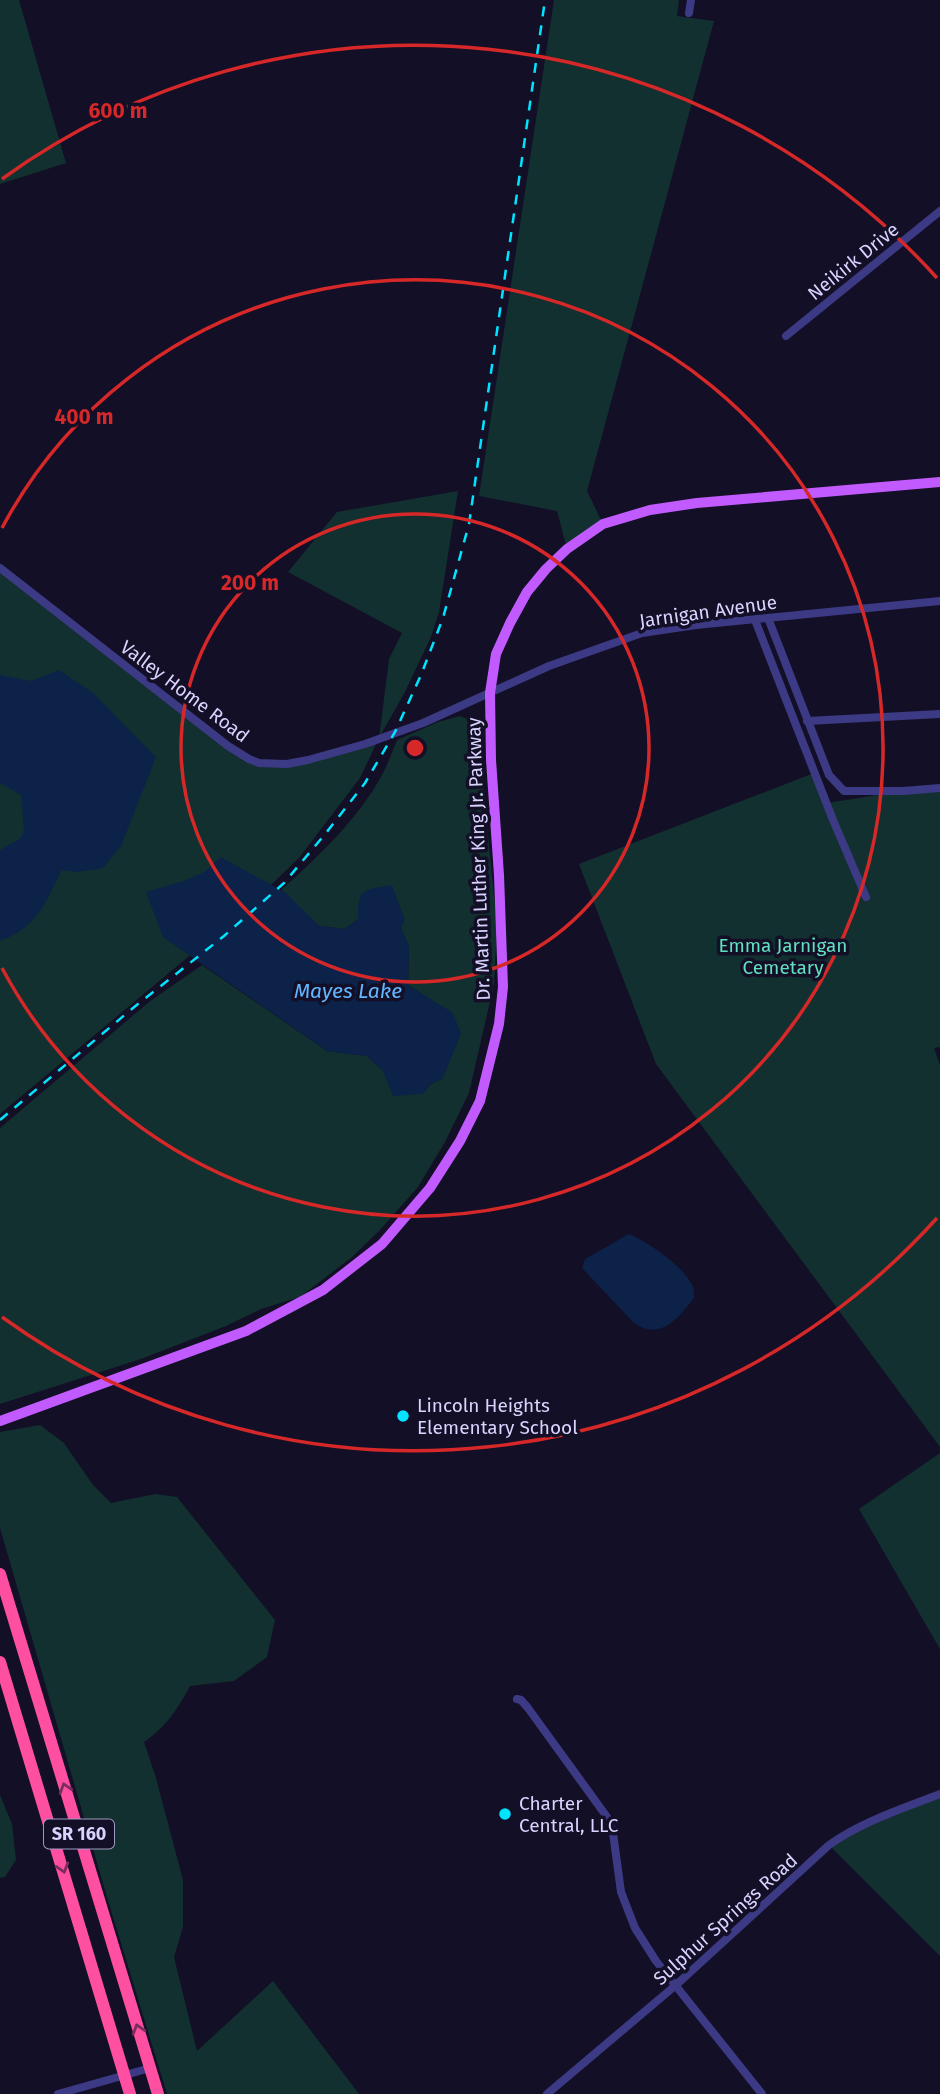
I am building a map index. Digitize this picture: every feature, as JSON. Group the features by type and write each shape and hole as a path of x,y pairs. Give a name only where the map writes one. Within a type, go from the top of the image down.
{"highway":[{"name":"SR 160","path":"0,1574 158,2094"},
{"name":"SR 160","path":"0,1662 130,2094"}],"main road":[{"name":"Dr. Martin Luther King Jr. Parkway","path":"0,1421 246,1331 323,1290 382,1244 430,1188 460,1141 480,1101 499,1024 503,987 490,693 496,654 527,592 566,549 603,524 650,510 698,503 940,482"}],"street":[{"path":"689,13 691,0"},
{"name":"Neikirk Drive","path":"786,336 940,211"},
{"name":"Valley Home Road","path":"0,568 228,746 259,763 287,764 329,755 423,723 490,693"},
{"name":"Jarnigan Avenue","path":"490,693 550,666 642,634 696,625 940,601"},
{"path":"768,618 829,775 844,791 903,792 940,788"},
{"path":"754,620 866,897"},
{"path":"807,721 940,714"},
{"path":"517,1699 528,1708 607,1817 613,1833 621,1892 642,1940 762,2094"},
{"name":"Sulphur Springs Road","path":"547,2094 676,1986 829,1845 865,1823 940,1794"},
{"path":"58,2094 150,2068"}],"green space":[{"path":"0,0 19,0 66,163 0,184"},
{"path":"554,0 679,0 677,16 714,21 587,491 603,524 567,549 557,511 479,496"},
{"path":"458,491 439,612 431,637 405,692 379,738 389,659 402,633 288,572 337,512"},
{"path":"0,568 249,759 287,764 379,738 360,778 299,858 249,906 0,1114"},
{"path":"460,716 472,721 480,755 497,926 494,984 469,1093 445,1142 418,1187 352,1257 300,1297 261,1309 226,1326 141,1359 0,1404 0,1128 149,1002 202,965 327,1051 367,1056 383,1071 422,1094 431,1084 443,1078 452,1013 408,985 409,947 401,928 358,906 358,919 345,929 319,926 281,890 323,851 361,807 382,775 397,740 438,722"},
{"name":"Emma Jarnigan Cemetary","path":"814,773 827,803 940,788 940,1047 934,1048 940,1065 940,1447 656,1064 579,864"},
{"path":"40,1425 64,1443 93,1485 111,1503 155,1494 177,1497 275,1620 267,1657 234,1681 190,1686 170,1717 144,1742 183,1880 183,1927 174,1957 197,2051 273,1981 359,2094 167,2094 0,1528 0,1432"},
{"path":"940,1453 940,1649 859,1509"},
{"path":"940,1794 940,1956 829,1845 848,1832"},
{"path":"0,1795 12,1824 16,1860 5,1877 0,1878"}],"water":[{"path":"59,670 92,692 156,757 121,846 103,868 77,872 62,870 39,913 23,929 0,941 0,850 21,838 24,829 21,795 0,783 0,675 31,681"},
{"name":"Mayes Lake","path":"221,857 286,893 319,926 345,929 358,919 361,894 370,889 392,885 405,920 401,928 409,947 408,985 453,1013 461,1034 443,1078 431,1084 422,1094 393,1096 383,1071 367,1056 327,1051 163,937 146,892 204,872"},
{"path":"629,1234 674,1264 693,1287 694,1298 688,1306 667,1326 659,1329 650,1330 632,1321 582,1268 585,1259"}],"railway":[{"path":"0,1120 133,1008 224,936 284,883 365,783 395,732 443,618 469,524 545,0"}],"place":[{"name":"Lincoln Heights Elementary School","path":"403,1416"},
{"name":"Charter Central, LLC","path":"505,1814"}]}
